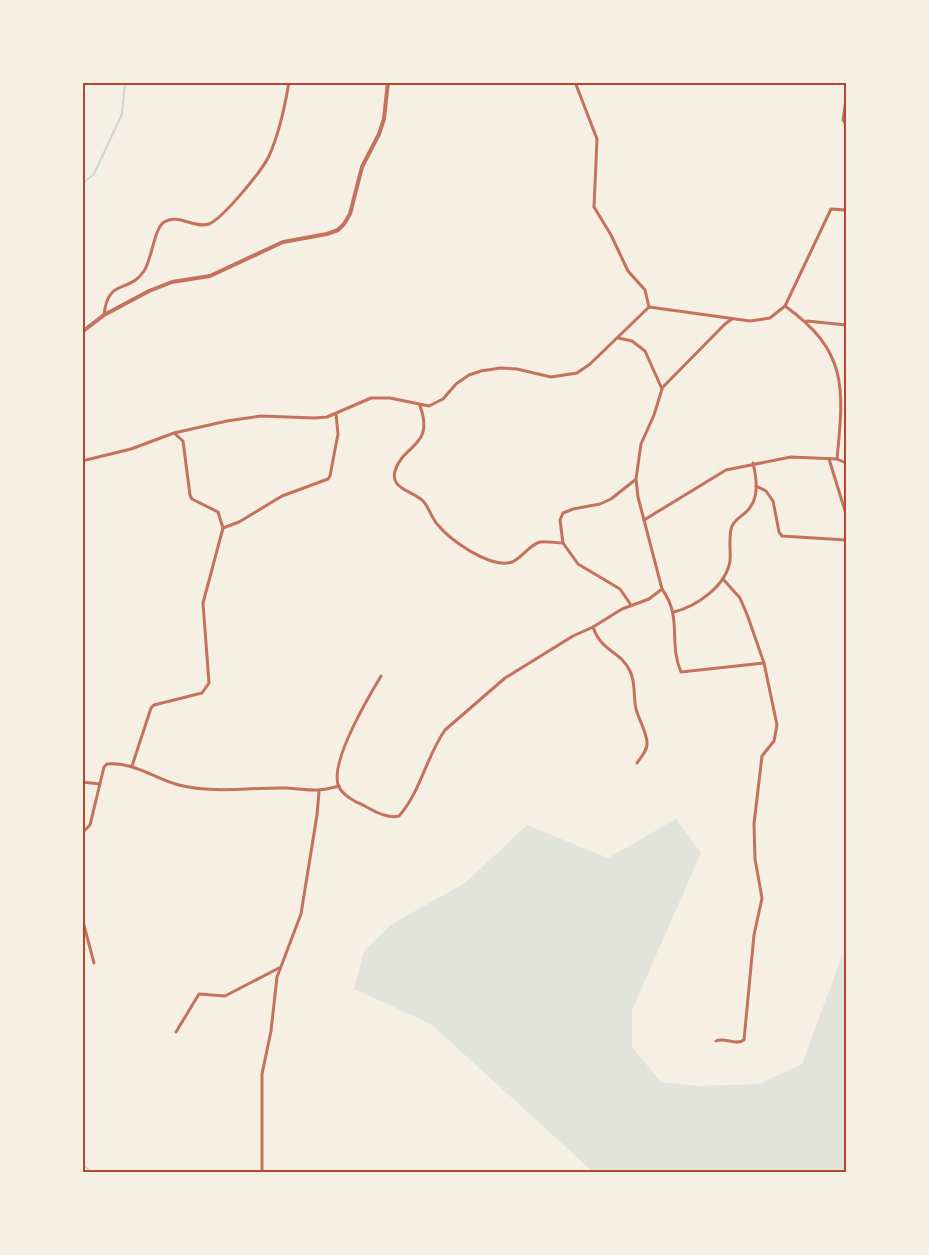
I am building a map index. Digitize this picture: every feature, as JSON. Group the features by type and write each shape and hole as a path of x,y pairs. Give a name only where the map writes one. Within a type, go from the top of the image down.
{"street":[{"path":"104,314 105,299 109,293 143,273 148,264 158,229 165,222 175,219 203,226 212,222 229,208 268,156 284,110 289,82"},
{"path":"82,332 104,314 149,291 172,282 210,276 283,242 327,234 338,230 350,214 362,167 379,134 384,119 388,82"},
{"path":"575,82 597,139 594,207 611,234 628,271 644,290 648,307"},
{"path":"846,99 843,120 846,124"},
{"path":"648,307 699,312 750,321 770,318 785,306 831,209 846,210"},
{"path":"785,306 806,321 825,342 837,369 842,401 837,459"},
{"path":"82,461 131,449 174,433 261,416 314,418 336,414 371,398 390,398 420,406 436,404 456,384 469,375 481,371 500,368 517,369 551,377 577,373 590,364 618,338 648,307"},
{"path":"733,319 662,389 654,415 641,444 636,479 644,520 662,589 670,601 674,612 676,647 681,672 764,663"},
{"path":"806,321 846,325"},
{"path":"618,338 632,341 645,351 662,389"},
{"path":"420,406 425,420 424,433 396,469 394,478 397,486 424,502 437,525 472,552 496,562 514,561 540,542 563,543"},
{"path":"222,528 239,522 282,496 328,479 338,434 336,414"},
{"path":"132,766 150,708 154,705 202,693 206,690 209,683 203,603 222,528 218,512 192,499 183,441 174,433"},
{"path":"644,520 726,470 753,463 792,457 837,459 846,463"},
{"path":"829,459 846,514"},
{"path":"674,612 691,608 723,579 730,558 733,523 753,506 756,486 753,463"},
{"path":"631,606 620,589 578,564 563,543 560,520 563,513 572,509 611,499 636,479"},
{"path":"756,486 770,496 779,532 782,536 846,540"},
{"path":"716,1041 719,1039 739,1042 744,1040 754,935 762,898 755,859 754,824 762,756 774,740 777,725 764,663 740,598 723,579"},
{"path":"381,676 361,707 347,740 338,776 339,786 358,803 393,818 399,816 414,795 438,740 445,730 505,678 573,636 631,606 649,599 662,589"},
{"path":"593,627 600,643 621,659 630,670 634,681 636,712 647,742 645,752 637,763"},
{"path":"82,832 90,825 107,764 132,766 185,786 243,789 287,788 319,792 339,786"},
{"path":"82,782 100,784"},
{"path":"262,1172 262,1074 280,968 300,914 317,815 319,792"},
{"path":"82,918 94,963"},
{"path":"176,1032 199,994 225,996 280,968"}],"shaded area":[{"path":"676,819 701,853 632,1010 632,1047 661,1082 698,1086 759,1084 802,1064 846,945 846,1172 593,1172 431,1024 354,989 364,951 392,924 465,883 527,825 608,858"}],"waterway":[{"path":"82,184 94,174 122,114 125,82"},
{"path":"82,1164 91,1172"}]}
